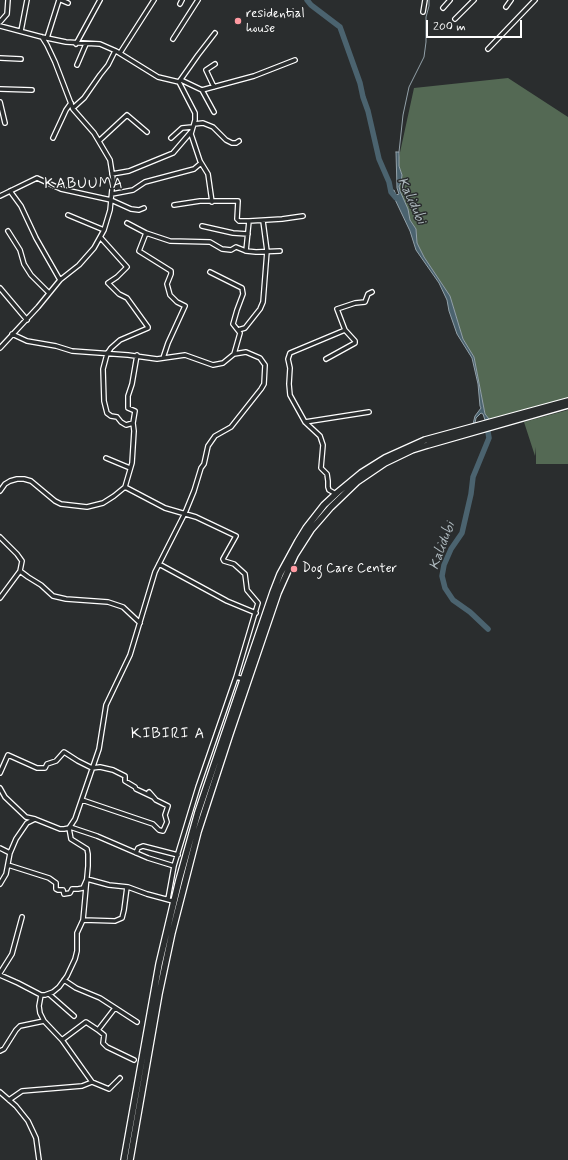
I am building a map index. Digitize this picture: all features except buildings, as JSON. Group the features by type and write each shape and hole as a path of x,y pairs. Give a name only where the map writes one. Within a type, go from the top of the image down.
{"highway":[{"path":"124,1160 170,900 244,679 286,562 306,528 324,505 361,473 384,458 427,442 568,401"},
{"path":"130,1160 158,994 180,900 205,807 278,592 284,577 301,545 316,523 330,507 356,482 374,469 427,442 568,405"}],"street":[{"path":"0,22 7,14 8,0"},
{"path":"21,31 27,0"},
{"path":"47,38 60,0 68,3"},
{"path":"76,44 100,0"},
{"path":"120,53 154,0"},
{"path":"173,38 198,0"},
{"path":"423,12 425,0"},
{"path":"443,8 450,0"},
{"path":"455,19 474,0"},
{"path":"506,8 511,0"},
{"path":"488,49 535,0"},
{"path":"0,26 76,44 100,44 120,53 158,77 177,80 202,90 254,76 294,60"},
{"path":"180,81 215,33"},
{"path":"0,348 60,280 82,262 100,238 108,221 112,194 110,160 94,133 73,108 55,62 42,37"},
{"path":"77,65 86,44"},
{"path":"73,108 84,98 108,65 115,51"},
{"path":"0,58 21,59"},
{"path":"214,87 206,70 215,64"},
{"path":"180,81 195,113 191,134 201,163 207,170 212,202"},
{"path":"0,90 32,90"},
{"path":"202,90 214,112"},
{"path":"0,102 5,123"},
{"path":"53,138 66,110 71,103"},
{"path":"99,141 127,116 147,132"},
{"path":"170,138 182,128 203,124 213,127 226,140 232,143 239,141"},
{"path":"112,174 129,171 173,153 193,127"},
{"path":"112,194 133,190 145,182 194,169 201,163"},
{"path":"0,196 37,178 61,189 111,200 131,209 139,210 144,208"},
{"path":"10,191 21,206 36,238 60,280"},
{"path":"174,205 200,201 238,201 237,219 240,221 263,221 303,216"},
{"path":"68,215 104,230"},
{"path":"246,251 249,221"},
{"path":"238,330 245,328 260,309 263,302 267,251 263,221"},
{"path":"127,223 146,233 170,241 210,242 222,249 231,250 236,248 246,251 280,251"},
{"path":"202,226 248,234"},
{"path":"8,230 20,250 24,264 31,275 49,293"},
{"path":"146,233 139,251 171,271 167,284 170,295 177,302 185,306 168,343 163,358"},
{"path":"100,238 127,267 117,277 108,283 119,294 127,298 148,328 120,340 107,354 103,369 105,411 108,415 118,417 121,422 126,425 133,423"},
{"path":"210,272 242,288 243,294 233,324 240,332 234,354"},
{"path":"0,288 26,320"},
{"path":"326,359 355,343 355,341 345,330 337,309 351,304 364,302 368,294 372,292"},
{"path":"336,494 328,487 327,474 321,468 323,445 320,436 304,422 290,396 290,368 288,359 290,353 345,330"},
{"path":"12,334 27,341 56,346 67,350 163,358 185,355 213,365 223,363 234,354 246,352 260,358 265,365 264,384 231,427 215,436 208,446 204,464 201,468 185,513 155,572 127,662 106,705 99,749 79,811 70,827 71,839 88,851 83,920 77,933 77,951 75,959 64,980 56,990 49,994 41,995 0,974 12,954 22,917"},
{"path":"0,490 10,481 24,479 31,481 55,501 61,504 87,507 103,503 125,487 130,468 135,411 128,408 128,396 132,384 137,356"},
{"path":"304,422 369,412"},
{"path":"106,458 130,468"},
{"path":"87,879 109,885 127,887 146,894 170,900 174,866 198,787 236,677 258,603 247,590 245,574 234,564 224,561 223,559 236,536 196,517 165,508 125,487"},
{"path":"0,537 22,561 20,571 0,598"},
{"path":"159,564 220,598 256,613"},
{"path":"20,571 38,583 52,596 74,600 99,600 113,604 126,609 140,622"},
{"path":"236,677 244,679"},
{"path":"0,773 8,755 38,768 45,768 47,764 56,761 64,752 92,768 100,767 113,770 125,776 125,781 136,789 153,797"},
{"path":"1,791 5,797 26,817 60,829 70,827 174,866"},
{"path":"82,800 155,824 159,830 163,831 167,822 165,815 168,806 156,800 149,792"},
{"path":"26,817 27,823"},
{"path":"189,818 196,820"},
{"path":"0,884 4,878 10,853 16,839 27,823 35,819"},
{"path":"136,853 138,848 143,846 178,855"},
{"path":"0,848 10,853"},
{"path":"8,865 49,878 56,883 56,889 63,890 64,894 70,893 72,889 83,888 87,879"},
{"path":"83,920 115,921 122,918 127,887"},
{"path":"64,980 76,988 100,998 137,1022"},
{"path":"49,994 74,1016"},
{"path":"41,995 39,1006 40,1013 44,1021 62,1040 92,1082 109,1088 120,1078"},
{"path":"98,1030 115,1008"},
{"path":"0,1051 4,1049 20,1026 44,1021"},
{"path":"62,1040 84,1023 98,1030 104,1035 103,1043 105,1046 134,1060"},
{"path":"9,1100 22,1091 82,1086 92,1082"},
{"path":"0,1092 22,1113 34,1133 39,1160"}],"green space":[{"path":"508,78 568,117 568,398 489,419 485,414 474,357 463,339 450,296 424,257 417,243 416,229 410,220 408,209 400,191 399,186 402,175 399,166 399,157 414,88"},
{"path":"568,410 568,464 536,464 536,447 535,456 524,422"}],"water":[{"path":"396,152 399,152 399,166 402,175 399,186 400,191 408,209 410,220 416,229 417,243 424,257 450,296 463,339 474,357 485,414 489,419 485,420 483,414 481,413 473,424 475,416 481,408 478,384 472,358 457,334 447,300 439,283 416,250 410,231 391,191 394,190 396,195 399,194 397,188"}],"waterway":[{"name":"Kalidubi","path":"307,0 311,5 340,27 360,83 379,159 389,182 391,192 396,198"},
{"path":"399,152 403,115 409,87 424,57 426,42 426,17 429,0"},
{"name":"Kalidubi","path":"488,432 489,438 473,477 471,494 462,533 451,549 444,565 442,576 445,588 453,600 470,612 488,629"}],"place":[{"name":"residential house","path":"238,21"},
{"name":"Dog Care Center","path":"294,569"}],"district":[{"name":"KABUUMA","path":"84,185"},
{"name":"KIBIRI A","path":"168,735"}]}
